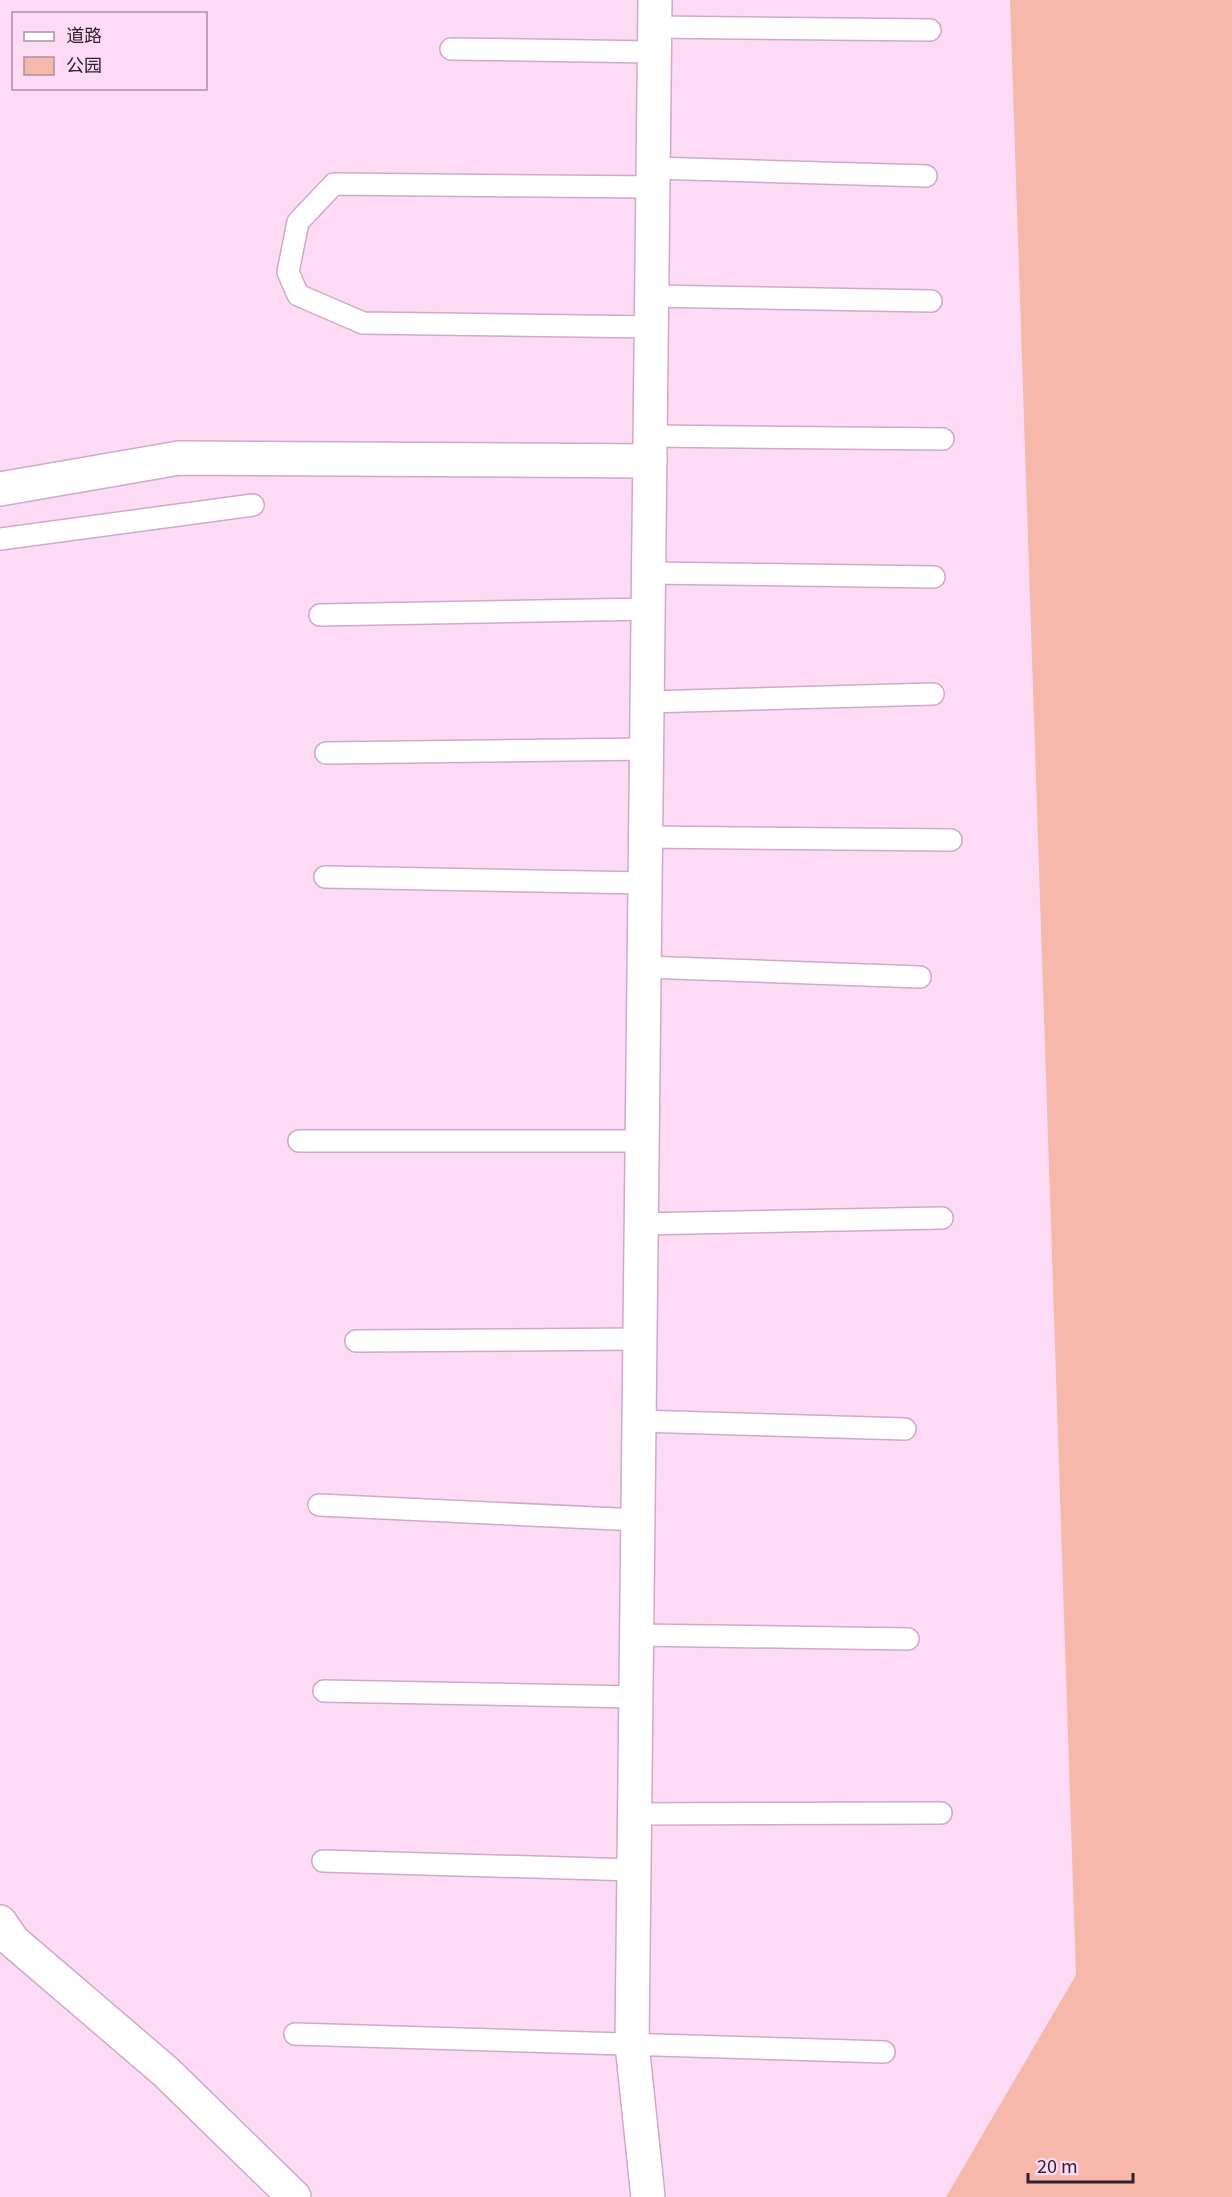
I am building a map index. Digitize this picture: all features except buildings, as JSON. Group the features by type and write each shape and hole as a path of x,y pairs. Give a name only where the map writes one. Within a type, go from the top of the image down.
{"street":[{"path":"648,2197 632,2044 655,26"},
{"path":"0,489 179,458 651,448"},
{"path":"0,1922 13,1941 166,2072 294,2197"}],"lane":[{"path":"451,49 655,26 930,30"},
{"path":"926,176 654,177 334,184 298,222 288,272 298,296 363,323 931,301"},
{"path":"651,448 943,439"},
{"path":"0,539 253,505"},
{"path":"649,573 934,577"},
{"path":"320,615 649,609"},
{"path":"647,702 933,694"},
{"path":"326,753 647,749"},
{"path":"646,837 951,840"},
{"path":"325,877 645,883"},
{"path":"644,968 920,977"},
{"path":"299,1141 642,1141"},
{"path":"641,1224 942,1218"},
{"path":"356,1341 640,1339"},
{"path":"639,1421 905,1429"},
{"path":"319,1504 638,1520"},
{"path":"636,1635 908,1639"},
{"path":"324,1691 635,1697"},
{"path":"634,1814 941,1813"},
{"path":"323,1862 634,1870"},
{"path":"295,2034 884,2052"}],"green space":[{"path":"1010,0 1232,0 1232,2197 946,2197 1076,1975"}]}
